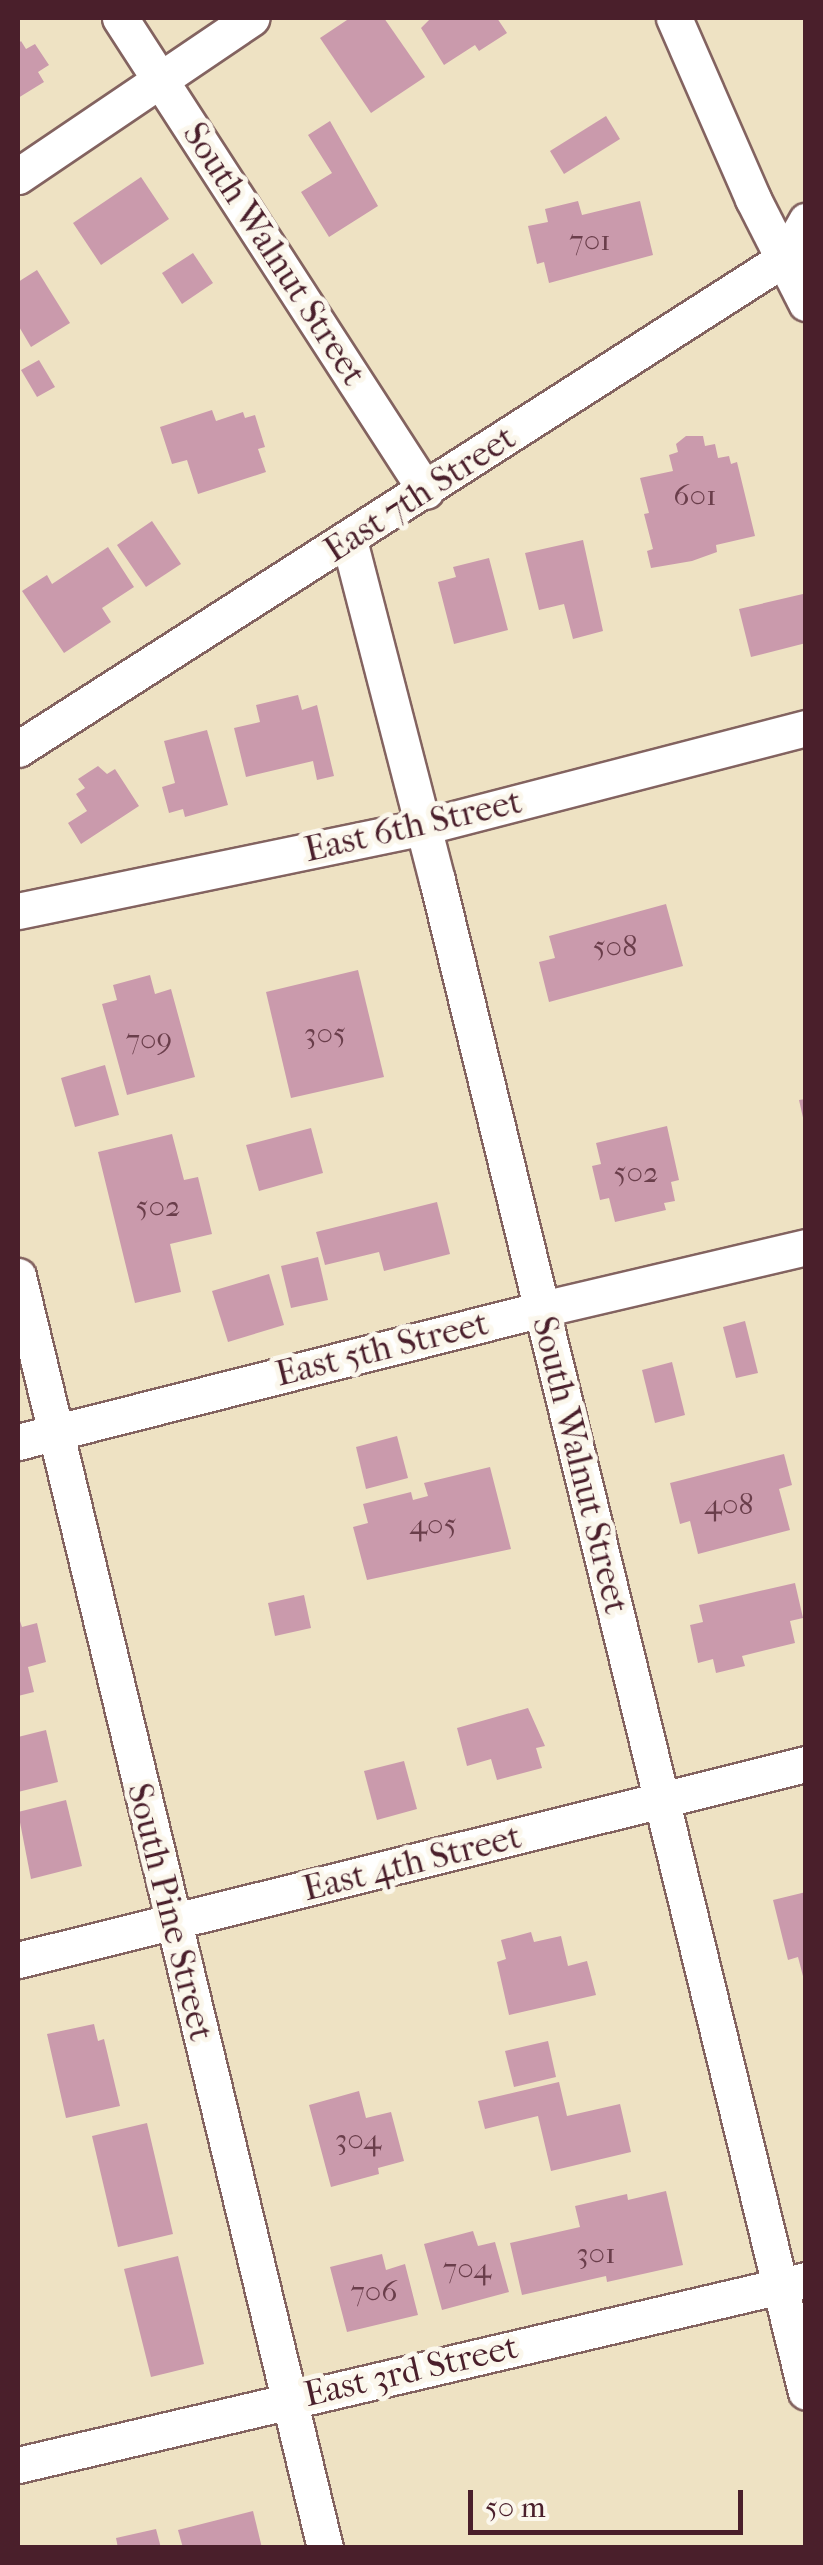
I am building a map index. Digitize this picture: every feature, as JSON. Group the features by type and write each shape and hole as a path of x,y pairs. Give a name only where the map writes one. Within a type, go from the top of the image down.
{"street":[{"name":"South Walnut Street","path":"120,18 426,491"},
{"path":"18,176 251,18"},
{"path":"674,18 753,199 806,303"},
{"name":"East 7th Street","path":"21,738 349,540 785,258 806,222"},
{"name":"South Walnut Street","path":"349,540 661,1801 792,2283 806,2392"},
{"name":"East 6th Street","path":"18,911 423,827 806,728"},
{"name":"East 5th Street","path":"18,1442 542,1308 806,1246"},
{"name":"South Pine Street","path":"19,1287 325,2548"},
{"name":"East 4th Street","path":"18,1960 806,1764"},
{"name":"East 3rd Street","path":"18,2465 792,2283"}],"building":[{"path":"350,18 384,18 425,77 371,113 320,38"},
{"path":"431,18 497,18 507,33 479,51 475,45 444,65 421,28"},
{"path":"21,41 26,49 35,44 49,65 38,72 44,82 18,98 18,44"},
{"path":"606,116 620,139 564,174 550,151"},
{"path":"330,121 378,206 329,237 301,192 332,173 308,135"},
{"path":"141,177 169,219 101,265 73,223"},
{"path":"578,201 582,215 640,201 653,255 549,283 544,262 537,264 528,226 548,222 545,209"},
{"path":"193,253 213,283 182,304 162,273"},
{"path":"37,270 70,323 31,347 18,325 18,282"},
{"path":"39,360 55,387 37,397 21,370"},
{"path":"212,410 216,421 243,412 245,418 255,415 265,447 258,449 266,472 198,494 187,460 172,464 160,427"},
{"path":"686,436 703,436 705,446 715,444 718,458 729,456 731,464 737,462 755,536 716,545 717,552 692,561 651,568 647,551 653,549 644,514 649,513 640,478 673,471 669,455 678,452 676,444"},
{"path":"152,521 181,564 146,587 117,545"},
{"path":"583,540 603,631 573,639 564,604 539,610 525,553"},
{"path":"108,547 134,587 102,608 111,622 64,653 22,591 47,575 52,584"},
{"path":"489,558 508,630 454,644 438,582 456,577 453,567"},
{"path":"803,594 806,643 751,657 739,609"},
{"path":"298,695 302,710 317,705 334,776 317,780 313,761 246,777 234,728 260,722 256,705"},
{"path":"207,730 228,805 185,817 183,809 169,813 162,787 175,783 164,741"},
{"path":"98,766 107,774 115,769 139,806 81,844 68,823 87,811 76,794 85,788 78,779"},
{"path":"666,904 683,966 549,1002 539,962 555,958 549,936"},
{"path":"358,970 384,1077 291,1098 266,992"},
{"path":"150,975 155,994 171,989 195,1077 127,1095 102,1004 117,1000 113,985"},
{"path":"105,1065 119,1115 75,1127 61,1078"},
{"path":"806,1099 806,1122 804,1122 799,1100"},
{"path":"667,1126 679,1180 671,1182 675,1201 664,1203 666,1210 615,1222 609,1198 600,1200 592,1166 601,1164 596,1143"},
{"path":"311,1128 323,1173 259,1191 246,1145"},
{"path":"172,1134 184,1180 198,1177 212,1234 170,1244 181,1292 135,1303 98,1152"},
{"path":"437,1202 450,1254 384,1271 379,1252 325,1265 316,1232"},
{"path":"318,1257 328,1300 291,1308 281,1266"},
{"path":"269,1274 284,1325 228,1342 212,1291"},
{"path":"745,1321 758,1373 736,1378 723,1327"},
{"path":"672,1362 685,1415 655,1423 642,1370"},
{"path":"397,1436 408,1478 366,1489 356,1447"},
{"path":"784,1454 792,1485 779,1489 790,1530 698,1554 690,1521 680,1524 670,1483"},
{"path":"490,1467 511,1549 367,1580 353,1527 368,1523 363,1504 411,1492 413,1500 428,1496 424,1483"},
{"path":"795,1583 803,1618 790,1621 795,1643 742,1656 745,1666 716,1673 713,1659 698,1663 690,1625 703,1622 699,1605"},
{"path":"304,1595 311,1628 275,1636 268,1603"},
{"path":"18,1615 22,1627 37,1623 46,1662 28,1667 34,1692 18,1696"},
{"path":"528,1708 545,1746 536,1748 542,1768 497,1780 491,1759 467,1766 457,1728"},
{"path":"46,1730 58,1782 18,1792 18,1737"},
{"path":"404,1761 417,1809 377,1820 364,1771"},
{"path":"66,1800 82,1866 31,1879 18,1812"},
{"path":"806,1892 804,1980 798,1957 788,1960 773,1900"},
{"path":"531,1932 534,1942 561,1936 568,1966 587,1961 596,1995 509,2015 497,1962 506,1959 501,1940"},
{"path":"94,2024 98,2041 104,2039 120,2106 66,2118 47,2034"},
{"path":"548,2041 556,2077 514,2087 505,2051"},
{"path":"559,2082 567,2116 620,2104 631,2152 551,2171 538,2116 485,2129 478,2101"},
{"path":"359,2091 366,2118 391,2112 404,2161 378,2168 379,2174 331,2187 309,2105"},
{"path":"147,2123 173,2234 118,2247 92,2136"},
{"path":"666,2191 683,2265 607,2282 606,2276 522,2295 510,2243 580,2227 575,2206 627,2194 628,2200"},
{"path":"473,2231 478,2246 495,2242 509,2292 442,2310 424,2244"},
{"path":"382,2254 386,2270 405,2264 418,2315 347,2332 330,2267"},
{"path":"178,2256 204,2364 151,2377 124,2269"},
{"path":"253,2511 262,2548 183,2548 178,2530"},
{"path":"156,2529 161,2548 118,2548 116,2538"}]}
